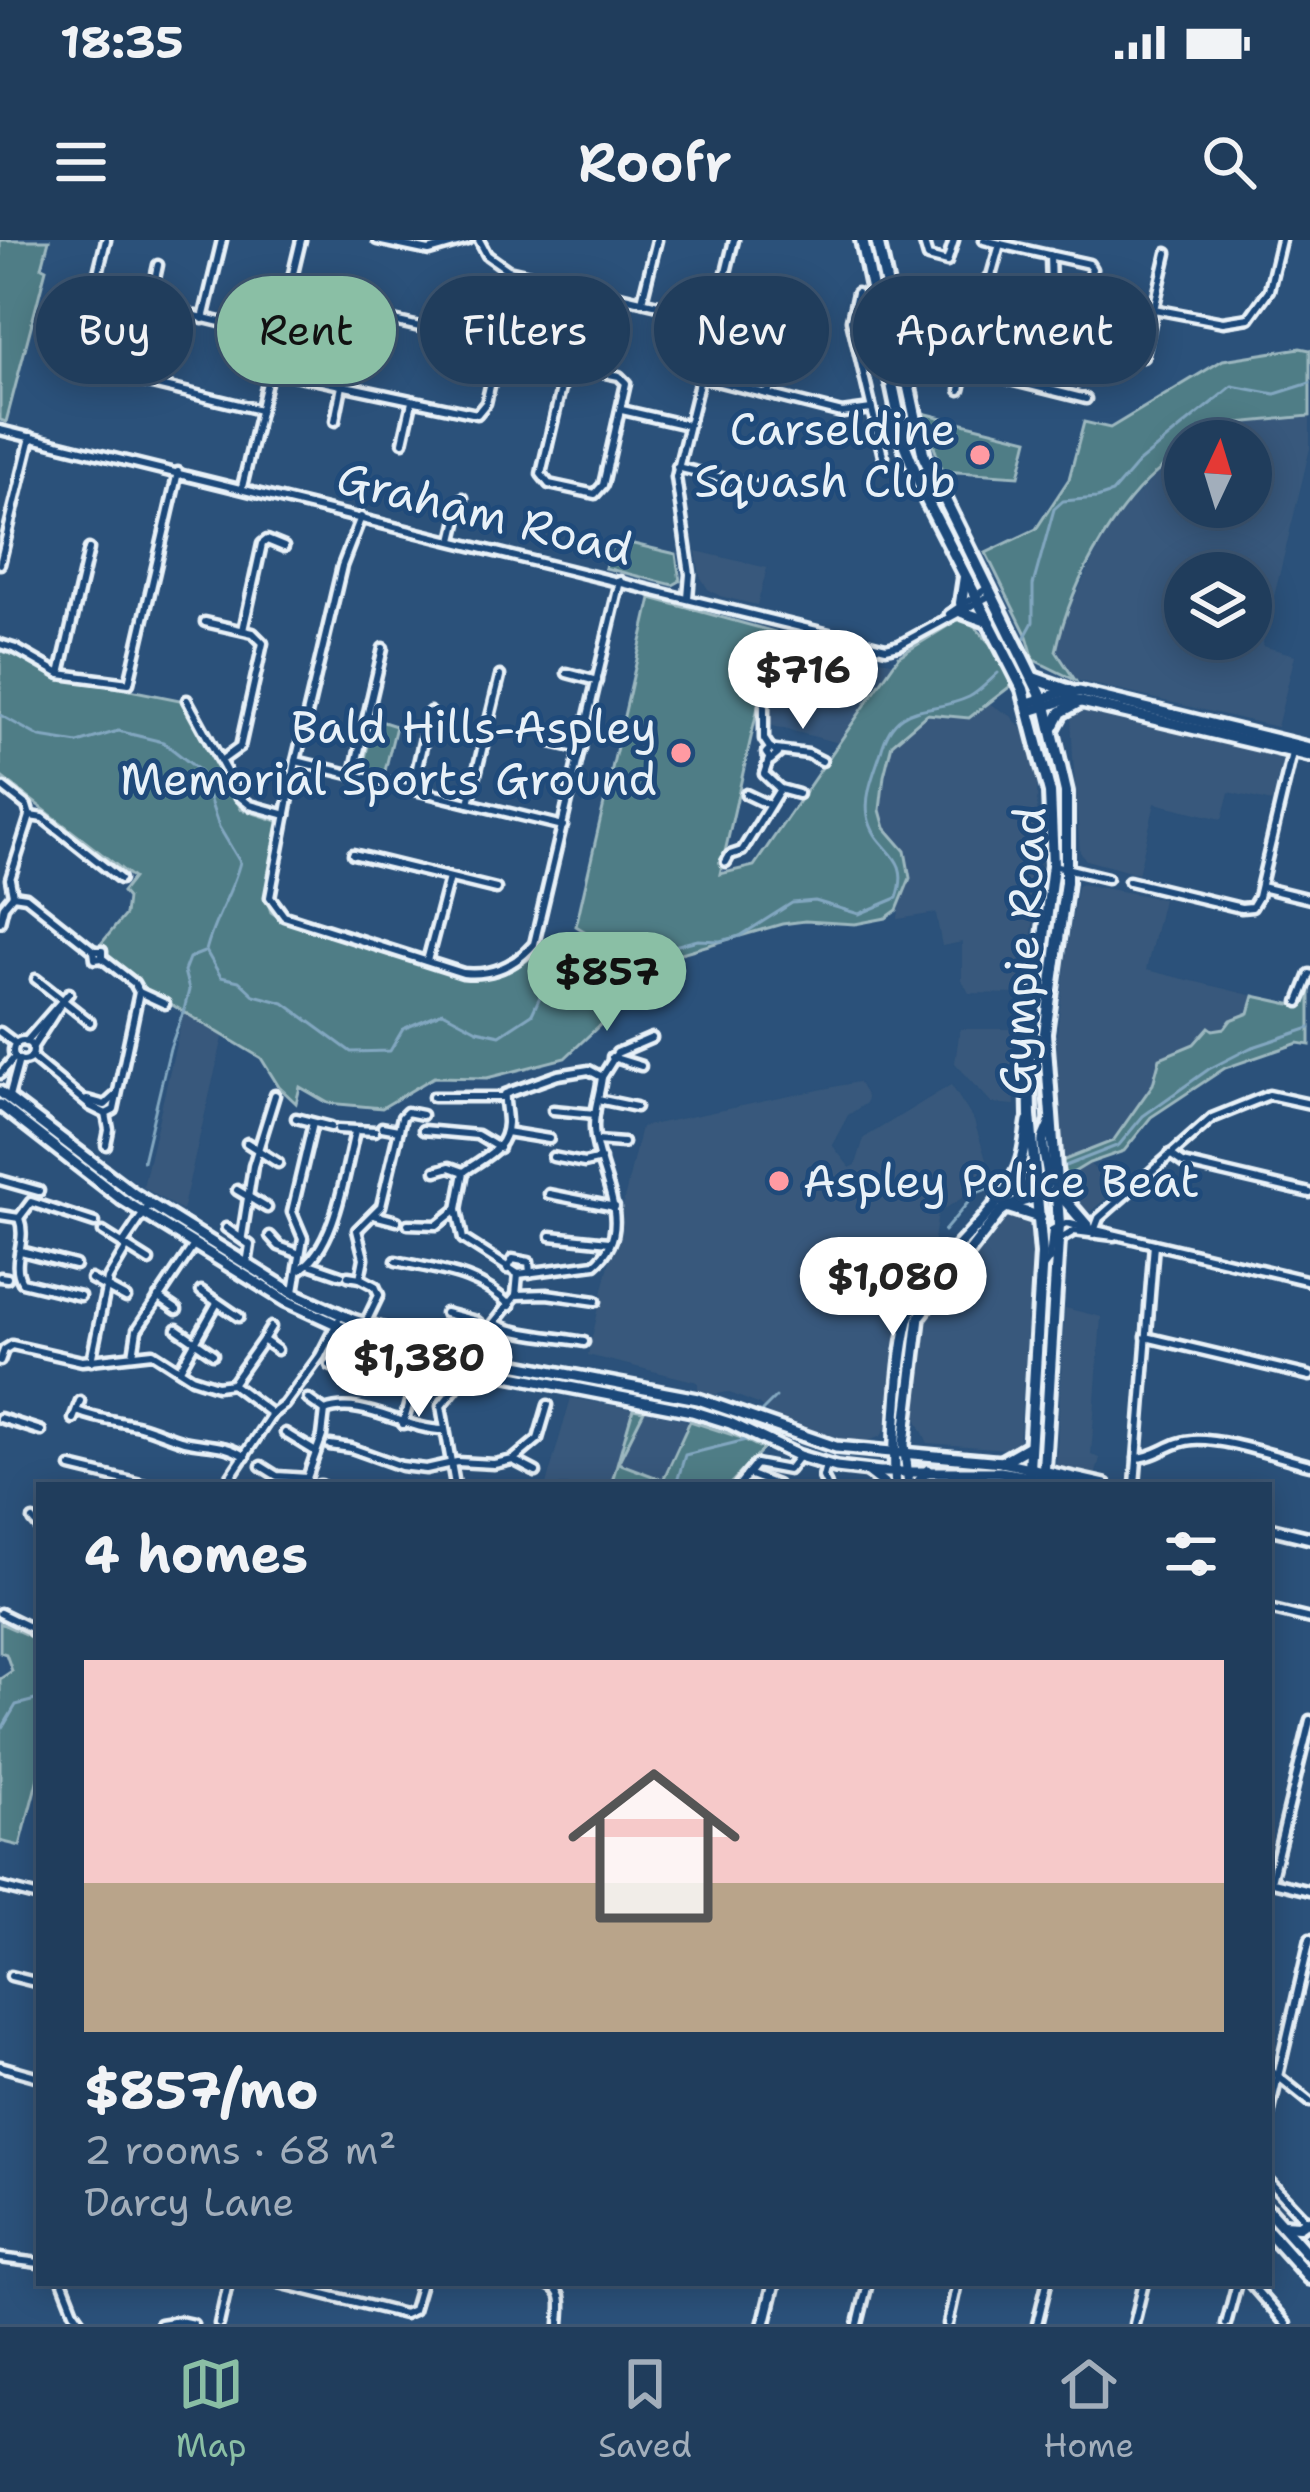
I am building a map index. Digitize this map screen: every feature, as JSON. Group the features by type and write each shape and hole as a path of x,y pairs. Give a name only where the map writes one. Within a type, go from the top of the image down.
{"highway":[{"name":"Gympie Road","path":"862,240 905,446 965,574 1012,635 1044,702 1066,792 1067,868 1046,1021 1059,1240 1043,1477"},
{"name":"Gympie Road","path":"877,240 884,276"},
{"name":"Gympie Road","path":"907,384 924,457 1029,707 1050,793 1053,865 1030,1030 1030,1115 1042,1269 1029,1476"},
{"path":"965,574 962,607 990,622"},
{"path":"1030,672 1070,691"},
{"path":"1053,727 1064,710 1079,702"},
{"path":"1058,1192 1092,1230"},
{"path":"1005,1206 1040,1217"},
{"path":"1002,1462 1031,1446"},
{"path":"1272,2214 1310,2257"},
{"path":"1282,2225 1308,2223"},
{"path":"1272,2235 1310,2278"}],"main road":[{"path":"1029,707 1070,691 1310,752"},
{"path":"1044,702 1079,702 1294,748"},
{"path":"3,1099 86,1173 338,1320 364,1324 472,1362 664,1390 728,1408 813,1442 870,1453 1002,1462 1029,1476"},
{"path":"897,1482 895,1433 911,1311 951,1253 1010,1184 1022,1158 1030,1115"},
{"path":"899,1455 921,1312 1005,1206 1038,1196 1047,1184 1043,1138 1050,1122"},
{"path":"147,1208 195,1245 286,1301 472,1362 679,1407 730,1423 826,1465 868,1472 928,1470 1082,1482"},
{"path":"906,1427 927,1456"},
{"path":"870,1453 895,1433"},
{"path":"916,1482 928,1470"},
{"path":"868,1472 882,1482"},
{"path":"900,1472 910,1482"},
{"path":"1272,1529 1310,1538"},
{"path":"764,2324 773,2286"}],"street":[{"path":"96,276 106,240"},
{"path":"203,319 222,240"},
{"path":"293,276 301,240"},
{"path":"381,240 429,251 467,240"},
{"path":"479,240 493,261 517,273 654,304"},
{"path":"642,301 657,240"},
{"path":"725,276 734,240"},
{"path":"922,240 928,257 943,262 954,240"},
{"path":"984,240 1091,266 1089,276"},
{"path":"1156,309 1223,322 1249,318 1269,290 1281,240"},
{"path":"991,276 1000,244"},
{"path":"1156,300 1167,253"},
{"path":"1050,255 1051,276"},
{"path":"155,276 158,265"},
{"path":"193,317 217,322"},
{"path":"568,367 624,379 622,410 600,491 588,494 545,482 542,471 568,367"},
{"path":"152,384 260,410"},
{"path":"242,487 266,384"},
{"path":"333,384 470,415 486,403 490,384"},
{"path":"688,598 690,574 675,492 698,384"},
{"path":"728,384 845,414 871,409"},
{"path":"768,394 771,384"},
{"path":"865,384 884,456"},
{"path":"960,390 961,384"},
{"path":"1026,384 1086,399"},
{"path":"334,421 342,386"},
{"path":"404,442 412,402"},
{"path":"622,410 687,425"},
{"name":"Graham Road","path":"0,430 886,648 899,645 984,594"},
{"path":"0,564 31,437"},
{"path":"677,467 793,495"},
{"path":"0,644 59,674 129,683 178,472"},
{"path":"453,540 464,497"},
{"path":"361,517 342,566 270,897 284,916 427,962 491,973 525,954 537,936 620,581"},
{"path":"243,630 262,544 267,540 284,547"},
{"path":"59,674 89,549"},
{"path":"205,622 258,635 262,647 240,747 222,760"},
{"path":"354,775 383,648"},
{"path":"567,674 597,681"},
{"path":"470,803 500,676"},
{"path":"187,700 240,797 250,805 286,815"},
{"path":"764,705 764,739 773,749"},
{"path":"412,789 430,712"},
{"path":"551,742 581,749"},
{"path":"1129,881 1245,908 1257,902 1294,748"},
{"path":"798,794 780,789 764,774 766,753 773,749 808,754 822,761"},
{"path":"296,761 563,826"},
{"path":"0,922 13,895 10,879 30,816 27,806 4,788"},
{"path":"726,862 742,851 780,789"},
{"path":"746,794 767,804"},
{"path":"30,816 43,818 120,880"},
{"path":"353,854 496,890"},
{"path":"1053,865 1107,878"},
{"path":"427,962 448,878"},
{"path":"1261,887 1310,898"},
{"path":"13,895 26,897 94,951 95,959 102,958 140,992 165,1004"},
{"path":"1299,1002 1310,974"},
{"path":"36,979 66,997 90,1022"},
{"path":"106,1114 114,1110 140,992"},
{"path":"0,1074 30,1049 66,997"},
{"path":"0,1032 30,1049 106,1114 110,1130 106,1145"},
{"path":"503,1097 506,1132 499,1148 464,1172 458,1209 465,1242 518,1274 595,1264 609,1242 615,1207 596,1141 602,1078 612,1057 652,1038"},
{"path":"3,1099 17,1059 16,1044"},
{"path":"612,1057 641,1066"},
{"path":"433,1097 503,1097 574,1070 597,1071 602,1078"},
{"path":"87,1100 105,1105 118,1091"},
{"path":"242,1236 253,1166 275,1095"},
{"path":"1092,1230 1099,1218 1207,1121 1266,1096 1310,1104"},
{"path":"597,1099 636,1107"},
{"path":"553,1110 595,1114"},
{"path":"360,1278 364,1258 357,1230 384,1198 406,1112 422,1115"},
{"path":"296,1118 356,1132 398,1130"},
{"path":"293,1293 303,1238 292,1212 313,1123"},
{"path":"423,1130 477,1135 499,1148"},
{"path":"299,1270 309,1264 327,1237 356,1132"},
{"path":"506,1132 549,1139"},
{"path":"596,1141 623,1143"},
{"path":"247,1143 278,1163"},
{"path":"1170,1154 1183,1163 1310,1193"},
{"path":"553,1157 584,1162 601,1159"},
{"path":"436,1171 450,1167 464,1172"},
{"path":"0,1180 39,1190"},
{"path":"237,1190 267,1208"},
{"path":"548,1194 615,1207"},
{"path":"19,1218 31,1202 95,1222"},
{"path":"91,1361 106,1285 147,1208"},
{"path":"408,1223 437,1225 458,1209"},
{"path":"0,1215 19,1218"},
{"path":"374,1215 397,1221"},
{"path":"19,1218 24,1233 16,1265 22,1282 80,1296"},
{"path":"1042,1269 1052,1231 1059,1224 1310,1281"},
{"path":"226,1228 242,1236 251,1250 247,1264"},
{"path":"1059,1240 1071,1231 1092,1230"},
{"path":"103,1232 149,1261"},
{"path":"270,1235 279,1246 300,1254"},
{"path":"551,1236 609,1242"},
{"path":"1136,1482 1154,1244"},
{"path":"134,1355 137,1330 195,1245"},
{"path":"20,1251 76,1265"},
{"path":"507,1269 513,1258 521,1258 529,1262 530,1273"},
{"path":"397,1261 480,1283 510,1306"},
{"path":"309,1264 375,1286 379,1294 364,1324"},
{"path":"454,1482 441,1406 488,1331 510,1306 518,1274"},
{"path":"91,1279 126,1298"},
{"path":"201,1291 239,1317"},
{"path":"516,1295 596,1301"},
{"path":"158,1297 177,1310"},
{"path":"180,1369 217,1303"},
{"path":"445,1313 476,1321 488,1331"},
{"path":"227,1482 272,1414 311,1368 338,1320"},
{"path":"496,1324 512,1332 584,1342"},
{"path":"232,1384 271,1327"},
{"path":"82,1328 96,1331"},
{"path":"176,1329 214,1354"},
{"path":"1146,1337 1310,1376"},
{"path":"263,1340 277,1350"},
{"path":"0,1361 3,1345 91,1361 158,1354 217,1386 232,1384 272,1414"},
{"path":"330,1365 341,1371 402,1379 412,1395 403,1424"},
{"path":"308,1399 326,1411"},
{"path":"513,1460 538,1439 548,1405"},
{"path":"261,1466 277,1476 305,1479 326,1411 334,1407 444,1430"},
{"path":"77,1410 99,1420 202,1441 212,1448 232,1448 245,1457"},
{"path":"0,1418 41,1431"},
{"path":"285,1433 316,1452"},
{"path":"1137,1458 1200,1439 1310,1465"},
{"path":"330,1445 401,1466 426,1469 513,1460 536,1472"},
{"path":"741,1482 756,1464 788,1469 799,1456"},
{"path":"825,1482 826,1465"},
{"path":"77,1472 129,1482"},
{"path":"748,1474 768,1482"},
{"path":"1272,1610 1310,1619"},
{"path":"0,1613 36,1631"},
{"path":"1272,1873 1310,1720"},
{"path":"1272,1882 1310,1891"},
{"path":"0,1887 36,1896"},
{"path":"1272,2104 1308,1969 1310,1939"},
{"path":"11,1976 36,1982"},
{"path":"0,2066 36,2076"},
{"path":"1272,2071 1310,2102"},
{"path":"1272,2184 1308,2223"},
{"path":"0,2258 36,2263"},
{"path":"64,2286 83,2324"},
{"path":"219,2324 227,2286"},
{"path":"291,2286 404,2314 413,2310 420,2286"},
{"path":"550,2286 561,2296 560,2324"},
{"path":"858,2324 867,2286"},
{"path":"948,2324 956,2286"},
{"path":"1037,2324 1046,2286"},
{"path":"1134,2324 1143,2286"},
{"path":"1226,2324 1236,2286"},
{"path":"1253,2286 1286,2324"},
{"path":"160,2324 179,2320 193,2324"}],"shaded area":[{"path":"1310,416 1310,448 1272,605 1272,552 1164,552 1164,660 1272,660 1272,649 1295,655 1277,727 1075,680 1056,651 1063,621 1112,521 1164,467 1164,528 1272,528 1272,420 1268,420"},
{"path":"696,551 767,568 757,605 708,589 700,576"},
{"path":"791,636 894,663 839,743 766,724"},
{"path":"988,703 1011,716 1029,738 1037,776 1038,894 1022,994 969,993 962,980 962,942 942,946 936,913 898,919 905,852 885,828 880,810 892,744 927,714 969,718"},
{"path":"1076,709 1279,757 1272,802 1229,792 1222,819 1155,803 1138,874 1086,860 1080,852 1073,756 1071,714"},
{"path":"1081,884 1163,899 1146,970 1254,996 1249,1013 1231,1020 1225,1028 1209,1028 1194,1043 1160,1058 1153,1084 1113,1141 1062,1161 1056,1041"},
{"path":"184,1010 224,1033 182,1211 143,1187"},
{"path":"960,1029 1016,1029 1012,1059 1015,1105 992,1103 955,1063"},
{"path":"858,1082 866,1103 848,1115 832,1145 850,1168 856,1165 864,1138 951,1085 974,1121 992,1179 938,1213 930,1266 901,1303 886,1427 881,1436 861,1444 815,1434 781,1423 758,1404 727,1392 713,1395 698,1391 698,1382 588,1355 641,1127"},
{"path":"1089,1163 1115,1191 1085,1211 1066,1177"},
{"path":"1009,1214 1030,1220 1034,1235 1019,1441 1007,1449 928,1443 915,1416 925,1317"},
{"path":"1065,1308 1101,1317 1091,1455 1100,1458 1095,1476 1056,1465"},
{"path":"571,1398 633,1409 621,1455 644,1411 690,1421 663,1480 618,1464 612,1482 547,1482"}],"green space":[{"path":"0,240 49,240 44,276 36,276 36,307 6,422 0,420"},
{"path":"1310,350 1310,416 1164,420 1164,467 1140,489 1102,539 1063,624 1056,651 1075,680 1034,660 986,553 1036,529 1069,479 1084,422 1110,428 1223,360"},
{"name":"Carseldine Squash Club","path":"923,413 1028,439 1019,476 942,471"},
{"path":"612,539 676,554 680,581 673,585 605,568"},
{"path":"651,598 775,632 720,874 754,866 899,656 959,619 968,619 995,649 1012,685 969,718 927,714 892,744 880,810 885,828 905,851 910,878 897,910 886,918 855,924 782,924 674,955 565,1058 487,1078 434,1077 382,1108 328,1103 300,1087 296,1103 261,1058 144,988 109,959 100,945 125,915 127,898 122,892 133,878 0,776 0,649 65,677 185,701 241,809 281,822 267,900 271,912 468,978 497,975 537,953 554,958 584,931 576,926"},
{"path":"374,719 396,726 384,775 363,767"},
{"path":"1310,989 1310,1045 1298,1043 1225,1068 1151,1117 1124,1151 1066,1177 1062,1161 1113,1141 1153,1084 1160,1058 1194,1044 1209,1027 1225,1028 1231,1020 1249,1013 1254,996 1299,1006"},
{"path":"633,1409 644,1411 618,1463 663,1480 690,1421 763,1449 732,1482 612,1482"},
{"path":"0,1623 36,1639 36,1785 20,1846 0,1841 0,1679 12,1671 6,1654 0,1652"}],"waterway":[{"path":"1020,646 1033,622 1033,585 1054,509 1063,501 1112,493 1138,463 1232,386 1275,394 1310,383"},
{"path":"0,715 40,737 78,743 118,731 163,742 200,771 219,827 240,862 206,951 221,977 239,981 254,995 284,1003 351,1052 390,1051 403,1029 443,1012 477,1030 500,1035 532,1014 551,973 587,945 631,936 674,946 720,941 740,936 792,903 815,901 859,914 897,898 901,883 897,861 872,829 867,808 887,735 905,715 969,697 998,673"},
{"path":"143,1161 189,990 184,971 189,958 204,952"},
{"path":"1065,1166 1119,1145 1143,1116 1209,1069 1250,1048 1310,1028"},
{"path":"1019,1181 1026,1180"},
{"path":"944,1231 976,1193 1003,1183"},
{"path":"762,1411 776,1397"},
{"path":"677,1482 685,1455 746,1440"},
{"path":"0,1732 16,1705 36,1700"}],"place":[{"name":"Carseldine Squash Club","path":"980,455"},
{"name":"Bald Hills-Aspley Memorial Sports Ground","path":"681,753"},
{"name":"Aspley Police Beat","path":"779,1181"}]}
